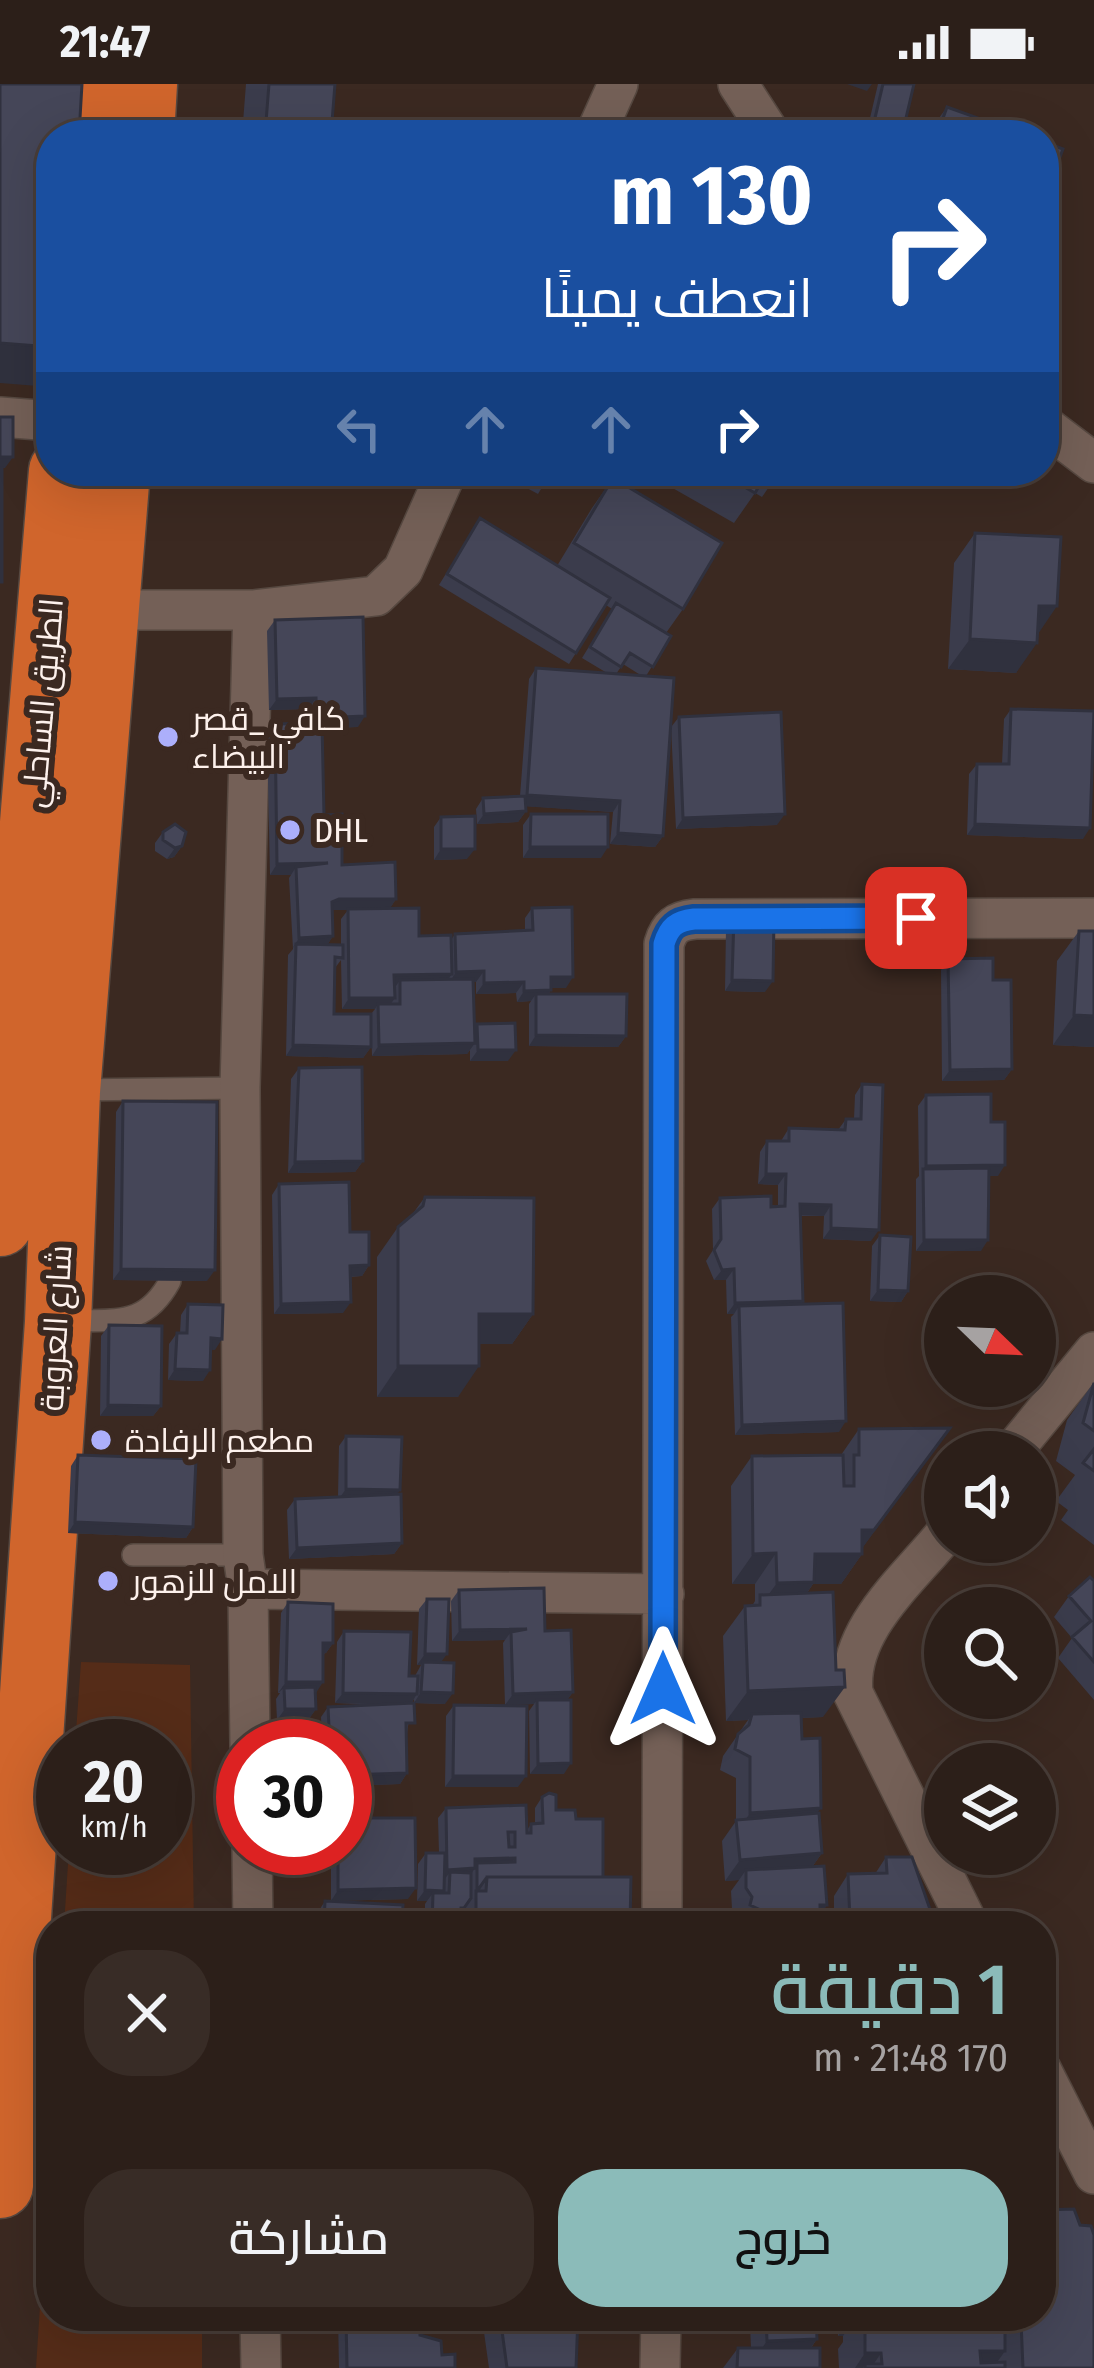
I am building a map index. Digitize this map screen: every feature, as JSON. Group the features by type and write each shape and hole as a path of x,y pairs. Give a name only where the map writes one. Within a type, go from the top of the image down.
{"highway":[{"path":"92,120 95,84"},
{"path":"142,120 144,84"},
{"name":"الطريق الساحلي","path":"0,1223 25,1092 61,486"},
{"name":"شارع العروبة","path":"0,2186 58,1322 25,1092 108,610 116,486"}],"street":[{"path":"602,120 618,84"},
{"path":"739,84 762,120"},
{"path":"0,417 36,420"},
{"path":"1059,436 1094,463"},
{"path":"108,610 253,610 376,596 404,570 440,486"},
{"path":"249,1719 240,1088 253,610"},
{"path":"662,1911 664,944 668,931 694,919 1094,918"},
{"path":"1029,1431 1094,1352"},
{"path":"924,1559 864,1632 850,1675 853,1693 962,1911"},
{"path":"245,1572 664,1594"},
{"path":"253,1875 254,1911"},
{"path":"1056,2098 1094,2174"},
{"path":"260,2331 261,2368"},
{"path":"661,2331 661,2368"}],"lane":[{"path":"25,1092 240,1088"},
{"path":"169,1089 170,1112"},
{"path":"58,1322 144,1315 160,1301 170,1280"},
{"path":"133,1555 245,1572"}],"shaded area":[{"path":"81,1662 190,1665 191,1719 77,1719"},
{"path":"192,1795 194,1911 65,1911 67,1875 192,1875"},
{"path":"38,2331 202,2331 202,2368 36,2368"}],"building":[{"path":"0,84 82,84 80,120 36,120 36,346 0,343"},
{"path":"269,84 335,84 332,120 266,120"},
{"path":"883,84 914,84 906,120 875,120"},
{"path":"947,107 983,120 942,120"},
{"path":"0,417 13,417 13,457 0,457"},
{"path":"2,468 2,582 0,582"},
{"path":"608,486 626,486 722,543 683,609 574,543"},
{"path":"480,518 610,598 576,653 447,574"},
{"path":"975,533 1061,537 1057,606 1039,606 1037,643 970,639"},
{"path":"616,603 671,636 653,667 630,653 621,667 590,647"},
{"path":"363,617 365,716 317,718 316,698 277,699 275,620"},
{"path":"536,668 674,678 663,836 618,833 620,801 527,795"},
{"path":"1011,709 1094,711 1090,828 975,824 977,764 1009,764"},
{"path":"781,712 785,814 683,818 679,717"},
{"path":"322,723 324,815 342,814 342,865 395,862 396,899 339,899 332,902 333,936 299,938 296,867 328,863 277,864 275,724"},
{"path":"525,796 526,811 484,814 483,798"},
{"path":"531,814 608,814 608,847 530,847"},
{"path":"475,816 475,849 441,849 441,817"},
{"path":"175,824 186,832 182,846 175,848 163,840 163,832"},
{"path":"572,907 573,977 551,977 551,990 524,991 524,982 484,983 484,971 456,972 455,934 533,930 532,908"},
{"path":"419,908 419,936 451,935 452,974 394,975 395,998 349,998 348,909"},
{"path":"734,917 774,918 773,981 732,980"},
{"path":"1079,931 1094,931 1094,1016 1074,1015"},
{"path":"296,944 343,945 343,958 335,957 334,1014 371,1014 371,1047 293,1045"},
{"path":"993,958 993,980 1011,980 1012,1069 950,1070 948,959"},
{"path":"473,979 475,1043 379,1045 378,1004 400,1004 400,980"},
{"path":"536,994 627,994 626,1036 536,1035"},
{"path":"515,1023 516,1050 478,1050 477,1024"},
{"path":"362,1067 363,1161 295,1162 299,1068"},
{"path":"862,1084 883,1085 879,1230 831,1228 831,1205 800,1204 803,1301 735,1303 734,1269 722,1270 714,1250 721,1239 720,1198 771,1196 771,1207 785,1206 786,1174 766,1174 767,1141 789,1141 789,1128 845,1130 846,1119 861,1119"},
{"path":"991,1094 991,1122 1005,1122 1005,1165 926,1166 926,1095"},
{"path":"123,1101 217,1102 215,1270 121,1269"},
{"path":"989,1168 988,1240 924,1240 923,1169"},
{"path":"349,1182 350,1232 369,1232 369,1265 350,1266 351,1302 281,1304 279,1184"},
{"path":"425,1197 534,1198 533,1314 479,1314 479,1366 398,1366 398,1227 423,1206"},
{"path":"880,1235 911,1237 908,1291 878,1290"},
{"path":"843,1303 846,1421 742,1425 739,1306"},
{"path":"188,1304 223,1305 222,1339 211,1338 210,1370 175,1369 177,1333 187,1333"},
{"path":"109,1325 162,1326 161,1406 108,1405"},
{"path":"1094,1383 1094,1431 1083,1423"},
{"path":"950,1428 924,1431 924,1463 874,1530 862,1530 862,1554 815,1554 814,1582 777,1583 776,1553 753,1554 752,1456 843,1455 844,1486 854,1486 859,1429"},
{"path":"346,1436 402,1437 400,1490 346,1489"},
{"path":"1094,1449 1094,1471 1083,1463"},
{"path":"78,1455 196,1459 193,1527 75,1522"},
{"path":"401,1494 402,1543 297,1548 295,1499"},
{"path":"1090,1577 1094,1581 1094,1662 1072,1637 1091,1621 1069,1596"},
{"path":"544,1588 545,1631 571,1630 573,1692 513,1694 511,1632 527,1629 460,1630 459,1590"},
{"path":"833,1592 836,1670 844,1670 845,1687 748,1691 745,1606 760,1605 760,1595"},
{"path":"427,1599 449,1599 447,1654 425,1654"},
{"path":"288,1602 333,1604 333,1643 323,1643 323,1682 286,1682"},
{"path":"344,1631 411,1632 409,1676 418,1676 417,1694 343,1693"},
{"path":"423,1662 454,1663 453,1693 421,1692"},
{"path":"315,1687 316,1709 285,1709 284,1688"},
{"path":"537,1700 571,1700 571,1763 538,1764"},
{"path":"414,1703 415,1723 406,1723 407,1773 372,1774 372,1719 329,1719 328,1707"},
{"path":"454,1705 527,1706 526,1776 453,1776"},
{"path":"801,1713 802,1739 820,1738 821,1808 750,1813 750,1757 735,1749 738,1734 749,1725 752,1714"},
{"path":"556,1795 556,1810 575,1810 576,1819 603,1819 603,1877 487,1877 477,1891 477,1863 515,1862 515,1858 475,1859 475,1868 447,1870 446,1808 526,1805 527,1833 531,1833 531,1824 543,1823 542,1797","holes":["508,1832 515,1832 515,1847 509,1847"]},
{"path":"819,1813 822,1853 740,1860 736,1820"},
{"path":"372,1818 415,1818 416,1888 338,1890 338,1875 372,1875"},
{"path":"426,1853 445,1853 444,1891 425,1890"},
{"path":"886,1857 912,1857 931,1911 850,1911 848,1874 887,1873"},
{"path":"824,1866 827,1905 820,1905 820,1911 763,1911 750,1905 746,1870"},
{"path":"450,1872 471,1873 471,1898 464,1908 432,1911 433,1893 449,1893"},
{"path":"487,1877 631,1877 630,1911 476,1911 476,1891 486,1891"},
{"path":"325,1901 403,1905 403,1911 325,1911"},
{"path":"1074,2209 1080,2225 1091,2226 1094,2235 1094,2368 1023,2368 1021,2331 1056,2331 1056,2210"},
{"path":"346,2331 420,2331 441,2341 442,2355 455,2354 455,2368 347,2368"},
{"path":"502,2331 577,2331 576,2368 507,2368"},
{"path":"767,2331 817,2331 817,2339 767,2341"},
{"path":"865,2331 1005,2331 1005,2351 980,2351 981,2363 1005,2362 1005,2368 865,2368 865,2364 882,2364 881,2353 865,2353"},
{"path":"738,2348 820,2348 820,2368 737,2368"}],"place":[{"name":"كافي _قصر البيضاء","path":"168,737"},
{"name":"DHL","path":"290,830"},
{"name":"مطعم الرفادة","path":"101,1440"},
{"name":"الامل للزهور","path":"108,1581"}],"route":[{"path":"663,1689 664,944 668,931 694,919 916,918"}]}
